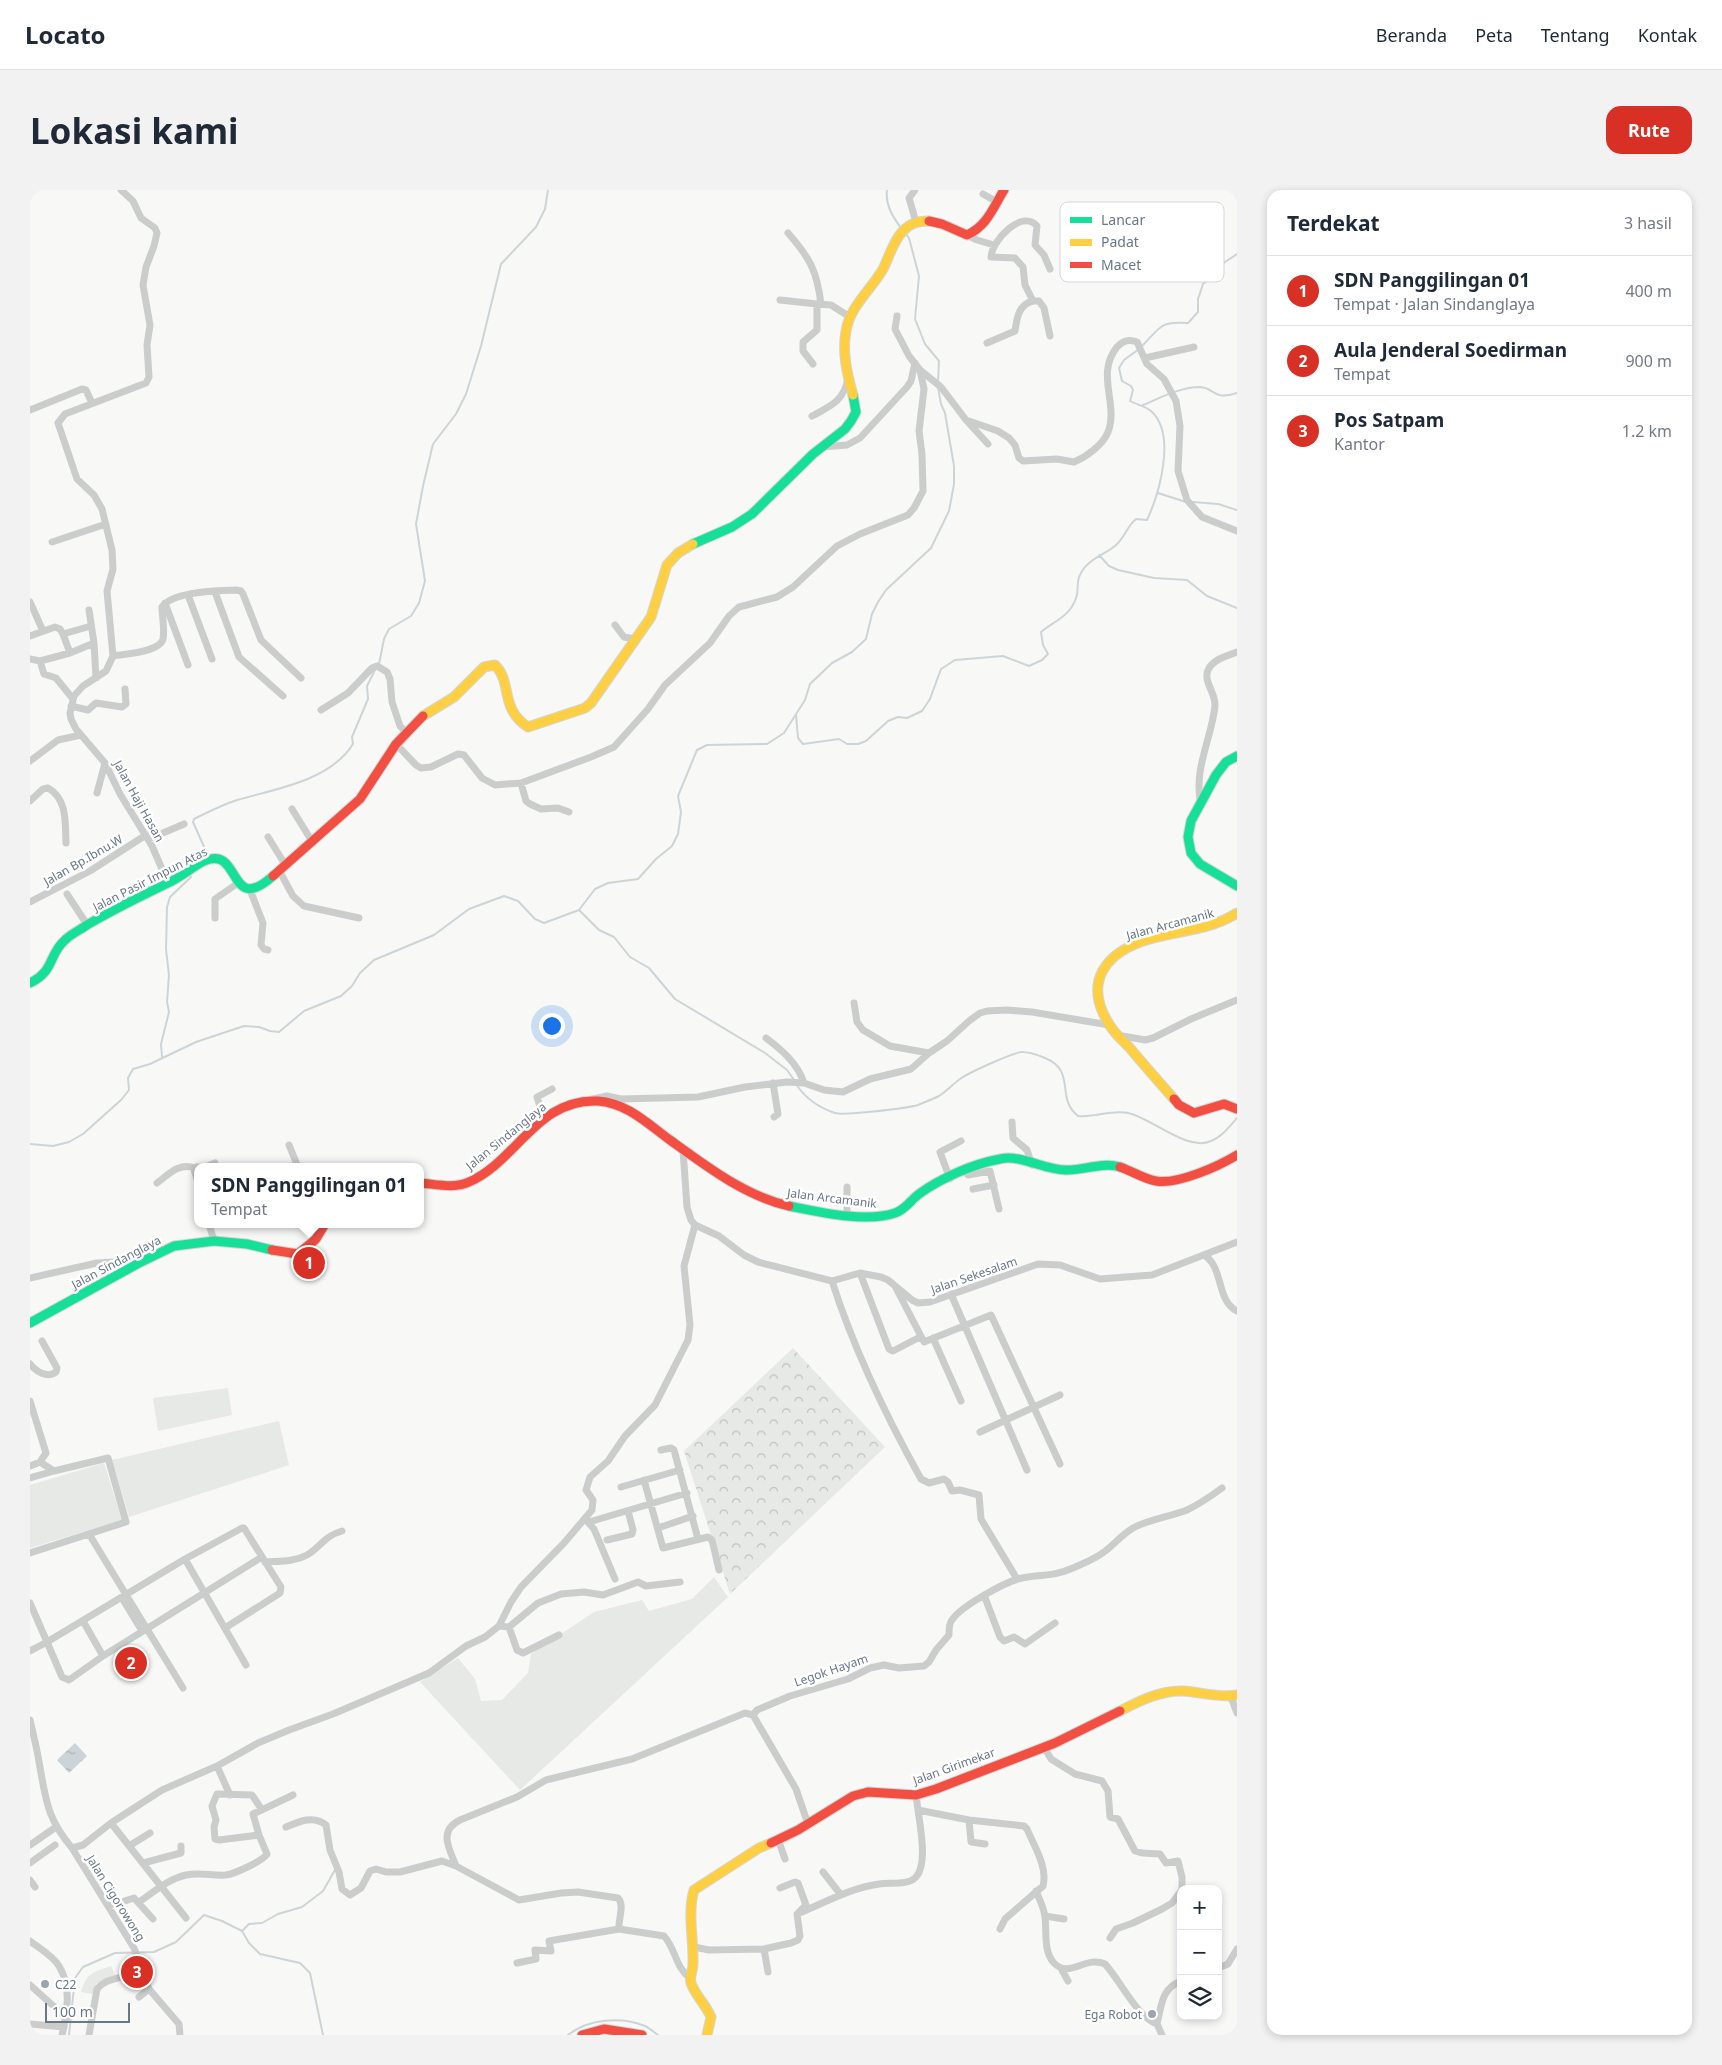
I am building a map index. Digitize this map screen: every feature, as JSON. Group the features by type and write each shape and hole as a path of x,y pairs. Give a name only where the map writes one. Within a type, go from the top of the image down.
{"street":[{"path":"72,703 84,686 110,666 113,656 107,591 112,577 113,559 99,501 77,478 58,426 62,416 146,383 149,377 147,345 150,325 143,285 156,233 155,228 141,218 134,201 121,190"},
{"path":"912,225 909,198 915,190"},
{"path":"966,235 975,232 985,225 1004,190"},
{"path":"983,194 997,202"},
{"path":"1033,301 1025,285 1021,265 1013,256 992,258 994,245 1015,224 1026,220 1033,222 1037,226 1035,245 1044,255 1050,269"},
{"path":"268,950 264,949 261,945 263,922 250,890 262,886 283,869 360,799 396,744 428,712 454,697 472,678 489,665 495,665 500,670 512,715 520,723 528,727 533,727 585,708 591,703 651,616 657,602 663,575 670,561 686,548 739,523 841,432 853,418 856,410 848,378 844,343 846,326 870,284 879,274 900,234 912,225 929,222 946,225 977,240 994,245"},
{"path":"788,233 808,256 819,285 817,330 803,342 803,351 812,364"},
{"path":"780,300 831,305 850,316"},
{"path":"987,342 1015,331 1019,311 1025,304 1033,301 1039,301 1044,308 1050,336"},
{"path":"897,316 895,329 909,356 920,370 941,387 966,420 988,444"},
{"path":"966,420 1002,434 1014,445 1018,458 1023,461 1057,459 1074,462 1093,450 1107,434 1110,424 1106,373 1109,359 1119,345 1128,340 1137,342 1152,369 1164,379 1176,400 1180,426 1178,471 1187,500 1202,517 1237,531"},
{"path":"1145,358 1194,347"},
{"path":"822,447 847,445 860,438 907,387 911,381 915,362"},
{"path":"396,744 421,768 431,767 458,754 464,755 482,778 495,785 521,783 614,747 665,685 710,642 729,616 739,607 777,597 793,587 836,546 860,534 908,515 914,508 922,491 922,454 919,431 924,389 920,370"},
{"path":"812,416 828,408 842,396 846,391 848,378"},
{"path":"30,410 82,389 86,390 92,403"},
{"path":"52,542 106,524"},
{"path":"113,656 152,650 160,645 163,638 162,607 170,600 188,595 240,590 261,640 301,678"},
{"path":"215,592 239,656 283,696"},
{"path":"188,595 212,659"},
{"path":"30,602 43,631"},
{"path":"165,603 188,665"},
{"path":"89,610 94,643 96,678"},
{"path":"615,625 624,638 635,640"},
{"path":"30,636 55,626 63,634 70,653"},
{"path":"63,634 92,626"},
{"path":"30,659 40,661 70,653 94,643"},
{"path":"1201,805 1198,779 1215,703 1206,675 1214,663 1237,652"},
{"path":"40,661 44,674 56,678 72,703 88,710 96,703 122,707 126,704 125,689"},
{"path":"321,710 348,693 372,668 377,666 386,672 390,679 392,702 400,726 406,732"},
{"name":"Jalan Haji Hasan","path":"72,703 71,719 81,735 105,763 120,794 147,837 168,883"},
{"path":"30,761 58,740 81,735"},
{"path":"1237,756 1229,758 1224,764 1190,825 1188,832 1191,854 1207,870 1232,881 1237,886"},
{"path":"97,794 105,763"},
{"path":"521,783 526,801 530,804 541,808 558,808 568,812"},
{"path":"30,801 43,789 48,788 56,795 64,810 66,843"},
{"path":"292,809 313,843"},
{"name":"Jalan Bp.Ibnu.W","path":"30,902 90,871 147,837 184,824"},
{"path":"268,838 283,869 293,896 304,906 359,918"},
{"name":"Jalan Pasir Impun Atas","path":"30,983 39,980 48,971 60,946 88,926 131,900 215,858 220,858 229,866 238,883 250,890"},
{"path":"215,918 215,898 238,883"},
{"path":"67,894 88,926"},
{"name":"Jalan Arcamanik","path":"1237,913 1223,923 1148,940 1125,948 1116,954 1101,971 1098,983 1098,999 1109,1025 1179,1105 1194,1113 1224,1104 1237,1109"},
{"path":"1116,1035 1145,1040 1153,1038 1237,1000"},
{"path":"854,1004 857,1022 863,1030 890,1046 929,1053"},
{"path":"584,1101 607,1096 621,1099 698,1098 744,1087 787,1082 804,1083 824,1090 843,1092 870,1079 911,1069 969,1021 980,1013 987,1011 1032,1012 1109,1025"},
{"path":"766,1038 779,1048 797,1068 804,1083"},
{"path":"772,1083 778,1114 774,1118"},
{"path":"544,1119 537,1097 552,1088"},
{"name":"Jalan Sindanglaya","path":"424,1183 469,1183 486,1171 544,1119 569,1105 584,1101 607,1102 618,1105 633,1113 683,1150"},
{"path":"1012,1122 1013,1138 1027,1150 1032,1165"},
{"path":"950,1179 940,1152 961,1141"},
{"path":"288,1145 296,1163"},
{"path":"683,1150 687,1207 695,1226 719,1236 744,1256 758,1262 832,1281 860,1273 890,1349 893,1351 920,1337"},
{"name":"Jalan Arcamanik","path":"683,1150 751,1193 767,1200 790,1207 882,1216 895,1213 920,1194 950,1179 1001,1159 1007,1158 1032,1165 1072,1170 1114,1165 1159,1182 1172,1181 1224,1162 1237,1155"},
{"path":"156,1183 172,1170 194,1167"},
{"path":"965,1172 968,1175 990,1171 999,1209"},
{"path":"973,1189 994,1185"},
{"path":"847,1187 847,1214"},
{"path":"72,1848 83,1845 111,1823 162,1790 216,1766 274,1736 333,1714 429,1673 466,1646 499,1626 510,1602 521,1586 586,1521 593,1506 591,1496 586,1490 590,1477 608,1461 625,1436 655,1405 688,1340 690,1324 684,1266 695,1226"},
{"path":"210,1228 214,1241"},
{"name":"Jalan Sindanglaya","path":"30,1323 139,1263 174,1246 214,1241 247,1244 290,1254 298,1254 316,1239 320,1228"},
{"name":"Jalan Sekesalam","path":"860,1273 880,1277 918,1303 930,1302 1038,1264 1060,1265 1093,1278 1105,1279 1152,1275 1237,1242"},
{"path":"1204,1255 1210,1260 1214,1268 1228,1305 1237,1311"},
{"path":"30,1278 97,1263 131,1261 139,1263"},
{"path":"832,1281 863,1362 894,1429 922,1479 929,1483 944,1478 952,1490 979,1495 982,1519 1017,1579"},
{"path":"895,1286 924,1342 991,1315 1060,1464"},
{"path":"951,1294 1027,1470"},
{"path":"933,1338 961,1401"},
{"path":"30,1364 38,1372 52,1375 56,1372 57,1368 42,1341"},
{"path":"980,1432 1060,1395"},
{"path":"30,1401 46,1447 46,1453 40,1462 30,1466"},
{"path":"661,1450 671,1448 674,1450 698,1539"},
{"path":"30,1478 108,1458 126,1522 30,1553"},
{"path":"40,1462 54,1471"},
{"path":"621,1487 680,1470"},
{"path":"644,1480 663,1548 708,1537 712,1540 719,1570"},
{"name":"Legok Hayam","path":"456,1866 447,1842 448,1830 460,1820 517,1797 546,1780 632,1759 745,1713 753,1715 757,1710 790,1696 848,1679 870,1668 884,1665 899,1668 924,1666 947,1639 950,1624 954,1617 965,1607 984,1595 1017,1579 1050,1576 1066,1571 1100,1555 1122,1535 1132,1529 1186,1510 1222,1488"},
{"path":"586,1521 628,1511 687,1493"},
{"path":"607,1540 631,1534 633,1530 628,1511"},
{"path":"658,1528 693,1516"},
{"path":"586,1521 597,1536 615,1579"},
{"path":"30,1652 185,1559 244,1528 281,1587 280,1593 225,1628"},
{"path":"30,1603 62,1677 67,1680 144,1630 263,1559 298,1559 309,1554 331,1534 342,1531"},
{"path":"89,1534 144,1630 183,1688"},
{"path":"185,1559 246,1665"},
{"path":"509,1628 538,1603 561,1594 584,1592 602,1595 638,1582 646,1586 680,1582"},
{"path":"984,1595 1000,1637 1004,1641 1014,1637 1025,1644 1055,1622"},
{"path":"83,1621 103,1656"},
{"path":"499,1626 509,1628"},
{"path":"509,1628 518,1650 522,1653 559,1635"},
{"name":"Jalan Girimekar","path":"690,1978 693,1970 694,1947 691,1900 694,1890 758,1848 808,1824 853,1796 861,1793 916,1795 1044,1747 1167,1692 1234,1696"},
{"path":"1234,1696 1237,1713"},
{"path":"753,1715 796,1789 808,1824"},
{"name":"Jalan Cigorowong","path":"30,1720 32,1749 39,1760 43,1790 56,1826 72,1848 134,1948 149,1989 177,2020 180,2035"},
{"path":"1044,1747 1051,1759 1075,1774 1102,1780 1108,1791 1110,1817 1118,1819 1133,1848 1138,1853 1160,1854 1164,1862 1178,1861 1182,1877 1181,1885"},
{"path":"216,1766 230,1795"},
{"path":"259,1835 219,1840 215,1838 214,1827 216,1820 212,1806 215,1795 252,1795 262,1810"},
{"path":"139,1902 161,1886 184,1875 203,1873 227,1875 259,1862 268,1854 259,1835 253,1815 293,1795"},
{"path":"797,1914 860,1888 907,1882 914,1879 920,1872 922,1835 916,1795"},
{"path":"918,1810 969,1820 1026,1827 1044,1869 1043,1886 1006,1918 1000,1930"},
{"path":"286,1826 304,1819 320,1820 326,1825 330,1850 339,1872 342,1889 350,1895 361,1888 370,1871 376,1869 386,1872 400,1872 442,1861 456,1866 519,1900 578,1892 618,1898 622,1906 618,1920 619,1929"},
{"path":"969,1820 971,1842 985,1844"},
{"path":"111,1823 186,1918"},
{"path":"30,1845 56,1826"},
{"path":"129,1846 150,1833"},
{"path":"778,1839 785,1859"},
{"path":"30,1863 55,1845"},
{"path":"143,1863 181,1852 181,1846"},
{"path":"823,1872 841,1895"},
{"path":"30,1880 35,1887"},
{"path":"780,1888 795,1882 798,1883 806,1906 797,1914"},
{"path":"1036,1891 1043,1906 1045,1916 1047,1954 1062,1970 1068,1982"},
{"path":"1110,1938 1116,1929 1134,1923 1162,1909 1172,1903 1177,1896"},
{"path":"109,1906 133,1898 154,1919"},
{"path":"694,1947 709,1950 764,1949 791,1944 798,1940 800,1936 797,1914"},
{"path":"1045,1916 1064,1919"},
{"path":"517,1963 536,1959 535,1950 551,1951 549,1942 619,1929 664,1936 670,1945 677,1964 690,1978 692,1986 708,2010 711,2017 707,2035"},
{"path":"30,1941 59,1966 66,1989 68,2004 67,2018 62,2035"},
{"path":"764,1949 768,1972"},
{"path":"1228,1964 1237,1949"},
{"path":"89,2035 97,1989 107,1982 129,1974 139,1960"},
{"path":"1062,1970 1087,1962 1105,1964 1142,2013 1150,2021 1157,2024"},
{"path":"1222,1966 1237,1964"},
{"path":"1162,2035 1157,2024 1166,1990 1177,1983"},
{"path":"30,1985 67,2018"},
{"path":"139,1997 149,1989"},
{"path":"30,2024 64,2027"},
{"path":"582,2035 600,2032 642,2035"}],"green space":[{"path":"793,1348 885,1447 730,1594 684,1451"},
{"path":"228,1388 232,1415 158,1431 153,1398"},
{"path":"279,1421 289,1465 129,1517 112,1460"},
{"path":"104,1463 122,1520 30,1548 30,1485"},
{"path":"714,1577 728,1597 520,1790 420,1682 458,1658 475,1679 481,1701 502,1700 528,1673 531,1654 594,1612 642,1600 649,1611 692,1599"},
{"path":"111,1966 115,1975 96,1984 93,1994 81,1992 91,1974"}],"water":[{"path":"75,1743 87,1756 69,1773 57,1760"}],"waterway":[{"path":"379,664 384,639 389,629 411,616 419,603 425,581 416,524 433,444 456,414 466,394 481,346 501,264 536,227 545,209 548,190"},
{"path":"887,190 888,206 901,228"},
{"path":"906,234 909,238 919,276 915,319 925,344 939,361 938,383"},
{"path":"1224,263 1237,254"},
{"path":"1142,346 1157,330 1166,324 1188,323 1198,312 1198,299 1205,282"},
{"path":"796,714 798,738 803,744 839,739 847,744 858,744 866,741 888,721 898,717 907,718 922,711 930,699 941,669 955,660 1003,656 1029,666 1042,660 1048,654 1043,645 1041,632 1070,609 1076,598 1079,578 1086,565 1118,543 1136,519 1147,520 1152,509 1163,464 1163,434 1159,421 1151,411 1130,401 1133,390 1131,386 1122,381 1119,368 1124,360 1139,349"},
{"path":"30,1144 53,1146 69,1142 83,1134 121,1100 129,1090 128,1078 133,1069 150,1064 196,1042 244,1026 259,1027 279,1032 304,1011 341,996 352,986 360,973 374,960 434,935 469,909 504,896 518,901 535,919 544,923 579,910 595,889 608,883 638,879 656,859 672,846 678,834 681,812 678,796 697,750 707,745 767,744 784,733 805,700 810,684 832,663 852,652 866,639 872,614 886,590 931,548 949,511 954,484 954,466 945,413 941,404 938,387"},
{"path":"1143,405 1170,393 1193,387 1205,388 1223,396 1237,393"},
{"path":"1158,493 1186,502"},
{"path":"1193,502 1218,504 1237,510"},
{"path":"1099,555 1109,566 1118,570 1154,578 1187,580 1207,596 1237,608"},
{"path":"187,868 185,863 205,849 193,822 194,819 237,800 301,782 331,767 343,757 353,744 352,737 368,699 367,686 375,670"},
{"path":"162,1057 161,1044 169,1012 167,1002 169,975 166,949 167,907 170,897 191,877 190,874"},
{"path":"579,910 599,930 614,937 630,957 649,968 675,999 765,1053 787,1070 794,1080"},
{"path":"796,1084 813,1102 835,1113 863,1113 902,1108 918,1105 937,1097 972,1072 1010,1055 1025,1052 1055,1063 1063,1077 1071,1109 1078,1116 1116,1112 1128,1113 1181,1138 1191,1142 1202,1143 1219,1137 1237,1118"},
{"path":"242,1931 249,1924 262,1923 278,1914 302,1907 323,1891 335,1870"},
{"path":"69,2035 75,1978 83,1967 115,1953 154,1952 176,1942 204,1915 242,1931 249,1943 260,1954 300,1963 310,1973 323,2035"},
{"path":"568,2035 585,2025 615,2020 645,2026 658,2035"}],"traffic: fast":[{"path":"693,544 732,527 752,514 813,454 845,429 856,412 853,395"},
{"path":"1237,756 1226,762 1216,775 1191,821 1188,837 1191,853 1200,864 1237,886"},
{"path":"30,983 44,973 56,951 70,936 107,914 173,881 204,861 216,858 224,862 241,885 248,889 258,886 273,876"},
{"path":"789,1206 842,1216 883,1216 902,1210 919,1194 947,1177 979,1164 1008,1158 1059,1170 1074,1170 1106,1165 1120,1167"},
{"path":"30,1323 139,1263 174,1246 214,1241 247,1244 272,1250"}],"traffic: slow":[{"path":"853,395 845,355 848,322 856,306 883,269 902,232 914,223 929,221"},
{"path":"423,716 454,697 484,667 495,665 504,680 513,712 528,727 585,708 591,703 651,617 667,565 678,553 693,544"},
{"path":"1174,1099 1111,1027 1101,1008 1098,994 1099,981 1103,970 1111,960 1135,944 1161,936 1205,927 1237,913"},
{"path":"1120,1711 1150,1697 1167,1692 1183,1691 1223,1696 1237,1695"},
{"path":"707,2035 711,2017 695,1992 691,1981 693,1964 691,1908 694,1890 759,1848 771,1843"}],"traffic: jam":[{"path":"929,221 942,224 967,235 985,222 1004,190"},
{"path":"273,876 360,799 396,744 423,716"},
{"path":"1174,1099 1179,1105 1194,1113 1224,1104 1237,1109"},
{"path":"424,1183 451,1186 469,1182 501,1160 529,1132 559,1109 577,1103 598,1101 618,1106 637,1115 698,1160 742,1188 789,1206"},
{"path":"1120,1167 1156,1181 1175,1180 1198,1174 1237,1155"},
{"path":"272,1250 298,1254 316,1239 323,1228"},
{"path":"771,1843 798,1830 853,1796 868,1792 916,1795 936,1789 1055,1743 1120,1711"},
{"path":"582,2035 604,2029 642,2035"}],"place":[{"name":"SDN Panggilingan 01","path":"309,1263"},
{"name":"Aula Jenderal Soedirman","path":"131,1663"},
{"name":"Pos Satpam","path":"137,1972"},
{"name":"C22","path":"45,1984"},
{"name":"Ega Robot","path":"1152,2014"}]}
